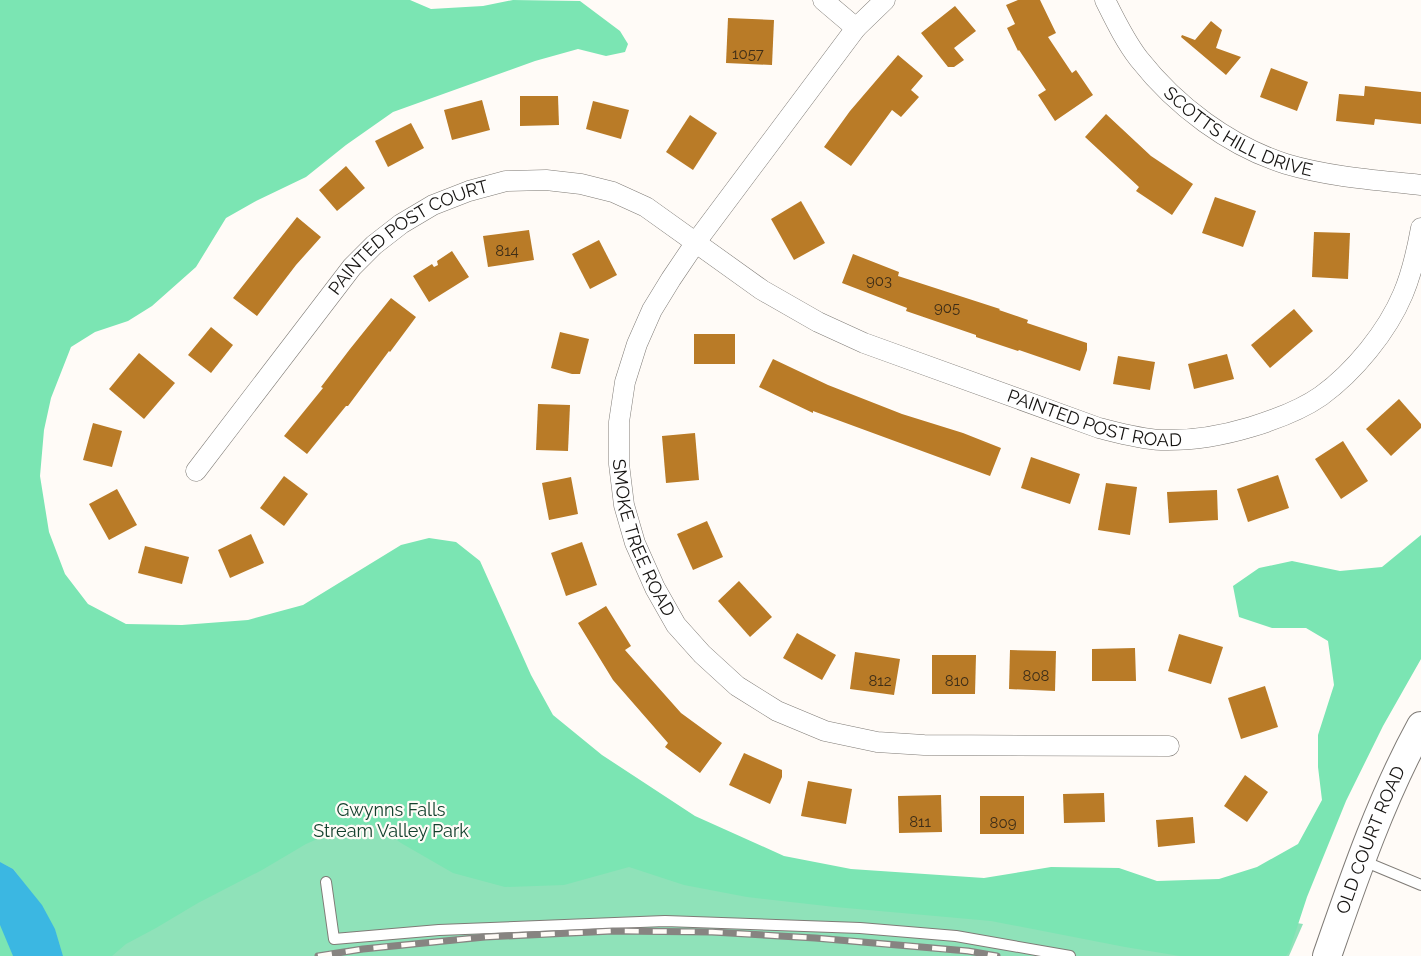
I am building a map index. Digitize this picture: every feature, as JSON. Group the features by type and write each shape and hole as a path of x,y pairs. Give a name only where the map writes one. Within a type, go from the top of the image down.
{"main road":[{"name":"OLD COURT ROAD","path":"1328,952 1386,798 1421,726"}],"street":[{"path":"823,0 856,28"},
{"name":"SMOKE TREE ROAD","path":"885,0 856,28 696,242 652,310 637,344 625,382 619,422 619,465 624,505 635,543 655,588 676,625 702,654 737,686 777,711 825,731 877,742 924,745 1169,746"},
{"name":"SCOTTS HILL DRIVE","path":"1106,0 1120,30 1138,58 1160,84 1190,111 1240,144 1287,164 1328,174 1421,185"},
{"name":"PAINTED POST COURT","path":"196,471 352,267 400,224 433,205 470,191 506,182 546,180 581,184 613,192 646,207 696,242"},
{"name":"PAINTED POST ROAD","path":"696,242 762,290 818,322 864,343 1099,428 1129,436 1160,440 1194,440 1262,424 1290,412 1320,396 1348,372 1377,339 1403,295 1414,263 1421,228"}],"lane":[{"path":"1361,860 1421,885"},
{"path":"326,882 334,939 439,930 665,921 871,929 956,936 1070,956"}],"green space":[{"path":"0,0 410,0 431,9 483,6 513,0 580,1 620,31 628,44 625,52 606,56 578,49 535,61 393,112 306,177 226,218 196,267 152,306 128,321 95,332 71,347 51,398 44,430 40,476 49,532 65,574 88,604 126,624 182,625 248,620 303,605 401,545 429,538 456,542 480,561 531,675 553,715 602,755 695,816 784,856 851,869 984,878 1051,867 1119,868 1157,881 1219,879 1257,867 1298,844 1322,800 1318,767 1318,735 1334,685 1328,641 1306,628 1272,628 1239,617 1233,586 1259,568 1292,561 1340,571 1382,567 1421,535 1421,659 1383,726 1346,801 1307,897 1289,952 1286,956 1180,956 991,921 747,897 684,885 629,867 564,885 505,887 453,873 401,843 376,825 351,824 306,844 198,903 126,944 112,956 63,956 55,929 14,869 0,862"},
{"name":"Gwynns Falls Stream Valley Park","path":"0,708 765,876 1169,903 1303,924 1289,956 0,956"},
{"path":"0,925 2,926 13,956 0,956"}],"water":[{"path":"0,862 13,869 42,905 55,929 63,956 13,956 0,925"}],"building":[{"path":"1018,0 1040,0 1056,33 1048,37 1072,73 1076,70 1093,95 1055,121 1038,95 1046,90 1018,51 1007,28 1015,24 1006,5"},
{"path":"955,6 976,31 954,48 964,60 954,67 948,67 921,33"},
{"path":"728,18 774,20 772,65 726,63"},
{"path":"1211,21 1222,30 1216,48 1241,57 1226,75 1181,37 1182,35 1195,40"},
{"path":"898,55 923,76 911,90 919,97 901,117 892,110 851,166 824,147 850,111"},
{"path":"1271,68 1308,82 1297,111 1260,97"},
{"path":"1365,86 1421,92 1421,124 1375,119 1374,125 1336,121 1339,94 1364,96"},
{"path":"520,96 558,96 559,125 520,126"},
{"path":"482,100 490,130 452,140 444,110"},
{"path":"593,101 629,110 621,139 586,129"},
{"path":"1106,114 1151,156 1193,184 1172,215 1136,191 1139,187 1085,137"},
{"path":"690,115 717,133 693,170 666,152"},
{"path":"411,123 424,148 388,167 375,141"},
{"path":"346,166 365,188 337,211 319,190"},
{"path":"1215,197 1256,211 1243,247 1202,233"},
{"path":"801,201 825,243 794,260 771,219"},
{"path":"297,217 321,237 257,316 233,298"},
{"path":"529,230 534,260 488,267 483,236"},
{"path":"1314,232 1350,233 1348,279 1312,277"},
{"path":"599,240 617,275 590,289 572,254"},
{"path":"452,251 469,277 429,302 413,276 432,264 434,267 438,265 437,261"},
{"path":"853,254 899,272 898,276 1000,309 1028,320 1027,323 1087,343 1080,371 976,337 976,335 906,311 907,308 842,283"},
{"path":"391,298 416,317 348,406 307,454 284,436"},
{"path":"1294,309 1313,331 1270,368 1251,345"},
{"path":"211,327 233,345 211,373 188,355"},
{"path":"560,332 589,339 580,374 551,368"},
{"path":"694,334 735,334 735,364 694,364"},
{"path":"139,353 175,383 144,419 109,389"},
{"path":"1227,354 1234,379 1194,389 1188,364"},
{"path":"1118,356 1155,362 1150,390 1113,384"},
{"path":"773,359 828,385 902,414 963,433 1001,448 990,476 813,411 813,413 759,387"},
{"path":"1399,399 1421,424 1421,428 1391,456 1366,429"},
{"path":"538,404 570,405 568,451 536,450"},
{"path":"93,423 122,431 112,467 83,460"},
{"path":"695,433 699,480 666,483 662,436"},
{"path":"1343,441 1368,481 1341,499 1315,459"},
{"path":"1031,457 1080,474 1070,504 1021,488"},
{"path":"1278,475 1289,508 1248,522 1237,489"},
{"path":"284,476 308,494 284,526 260,508"},
{"path":"571,477 578,514 549,520 542,483"},
{"path":"1106,483 1137,487 1130,535 1098,530"},
{"path":"117,489 137,525 109,540 89,504"},
{"path":"1217,490 1218,520 1169,523 1167,492"},
{"path":"707,521 723,557 693,570 677,534"},
{"path":"251,534 264,563 230,578 218,550"},
{"path":"582,542 597,585 566,596 551,553"},
{"path":"145,546 189,557 182,584 138,573"},
{"path":"739,581 772,617 750,637 718,601"},
{"path":"606,606 631,646 625,650 681,713 722,743 700,773 665,747 668,743 613,680 578,623"},
{"path":"797,633 836,655 822,680 783,658"},
{"path":"1179,634 1223,647 1211,684 1168,671"},
{"path":"1135,648 1136,681 1092,681 1092,649"},
{"path":"1010,650 1056,651 1055,691 1009,689"},
{"path":"855,652 900,659 894,695 850,689"},
{"path":"932,655 976,655 975,694 932,694"},
{"path":"1265,686 1278,727 1241,739 1228,698"},
{"path":"744,753 782,770 782,777 770,804 729,785"},
{"path":"1245,775 1268,792 1247,822 1224,806"},
{"path":"808,781 852,789 846,824 801,816"},
{"path":"1104,793 1105,822 1064,823 1063,794"},
{"path":"941,795 942,832 899,833 898,796"},
{"path":"980,796 1024,796 1024,834 980,834"},
{"path":"1193,817 1195,843 1158,847 1156,820"}],"railway":[{"path":"318,956 363,949 485,937 613,931 712,932 815,938 968,951 997,956"}]}
